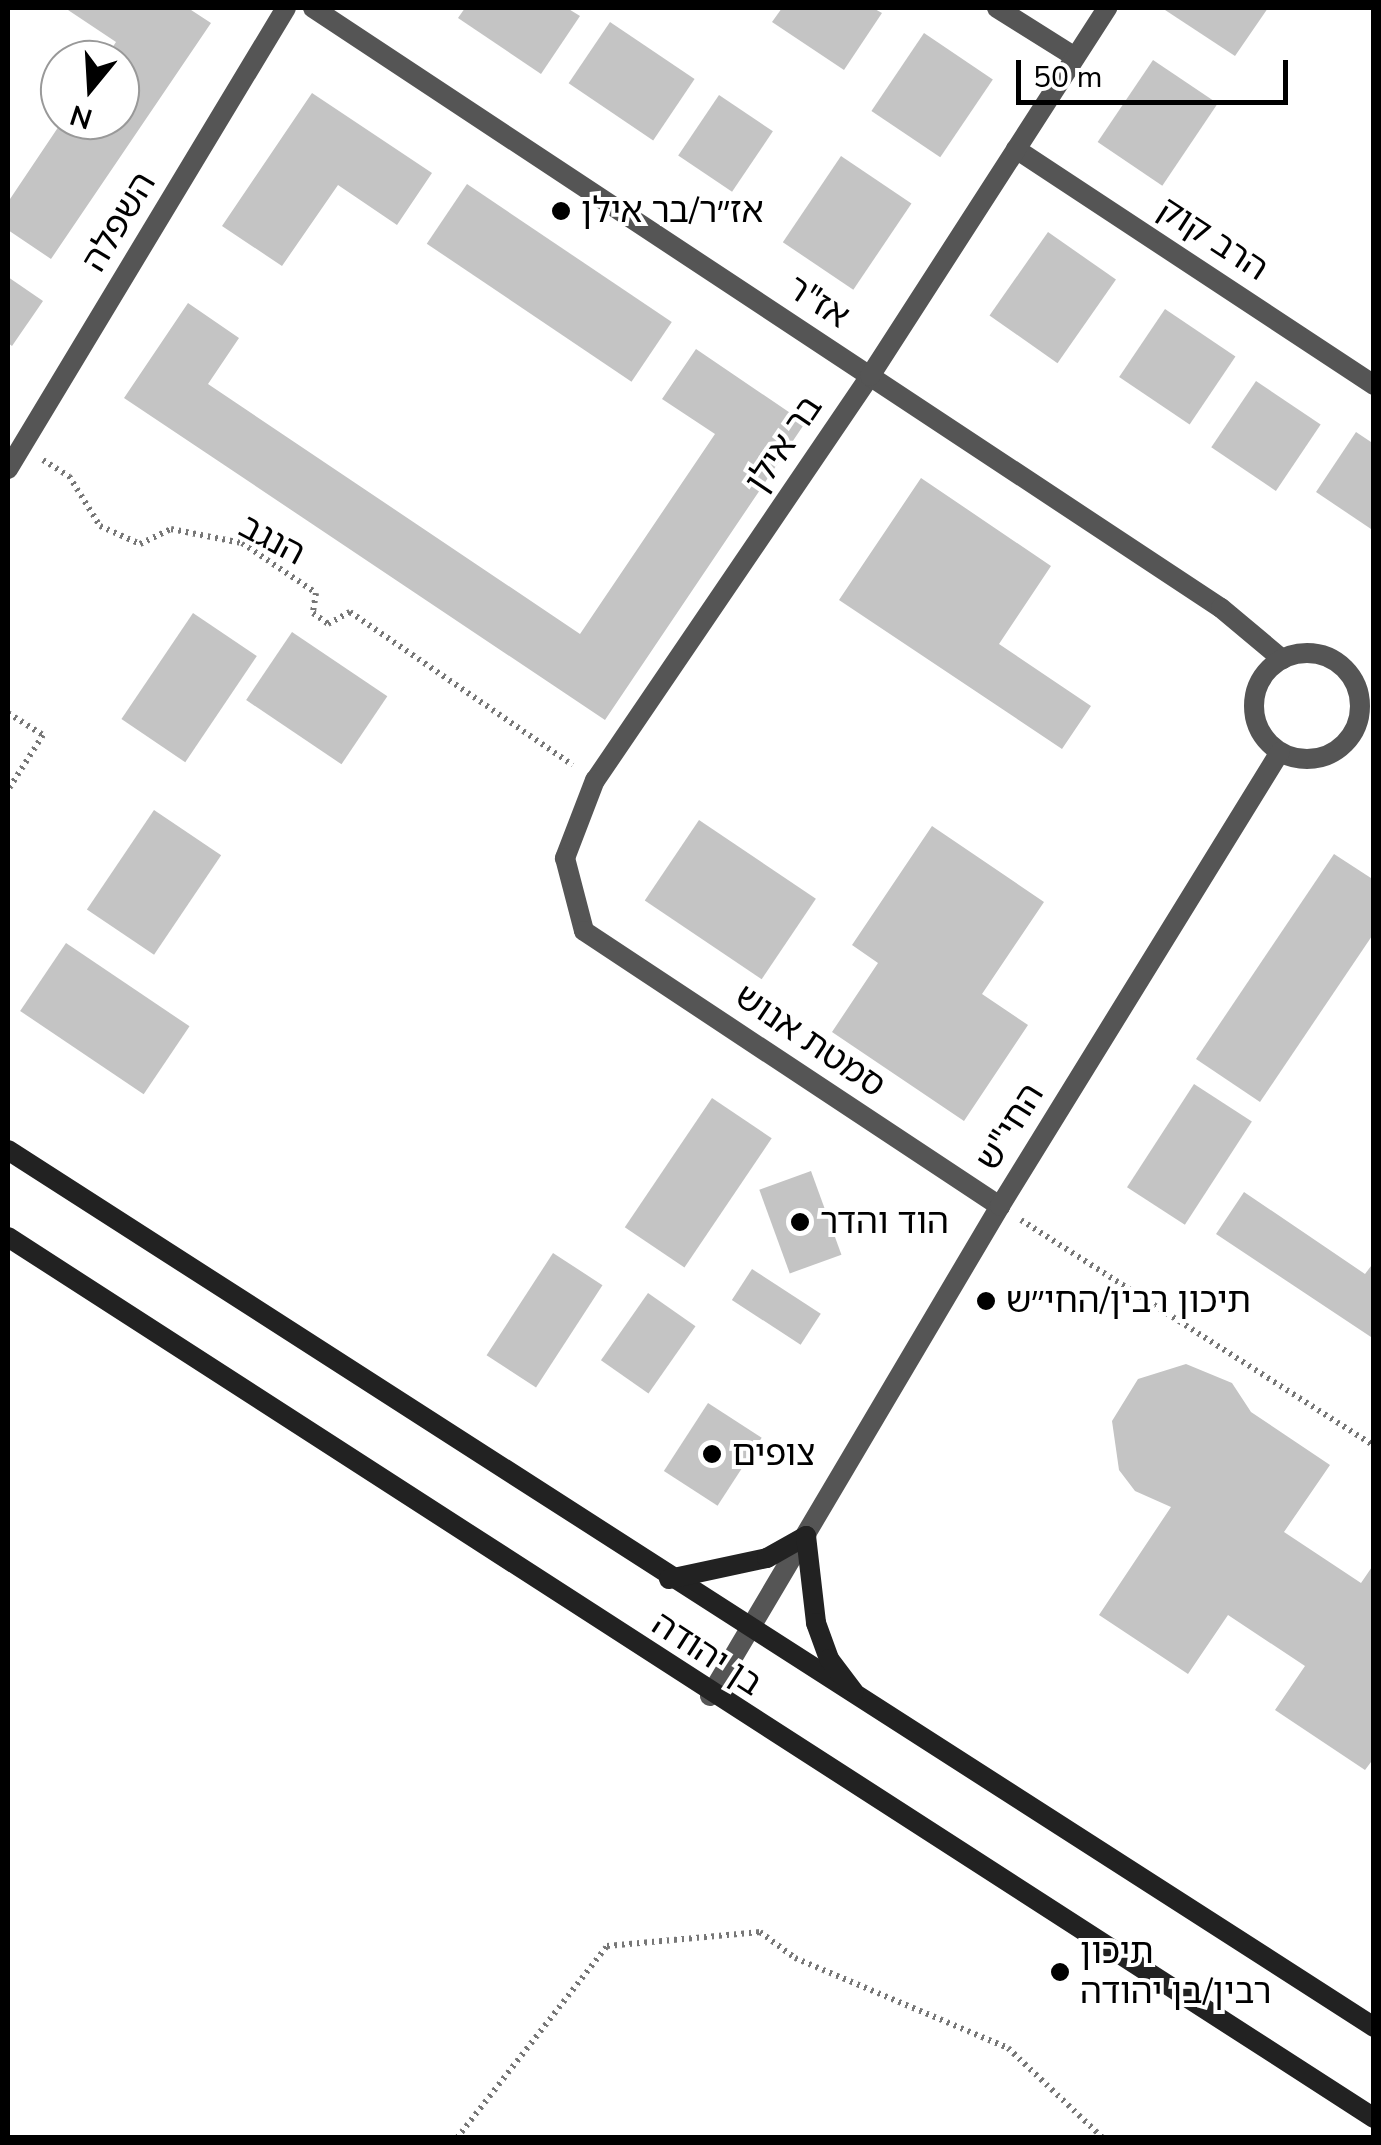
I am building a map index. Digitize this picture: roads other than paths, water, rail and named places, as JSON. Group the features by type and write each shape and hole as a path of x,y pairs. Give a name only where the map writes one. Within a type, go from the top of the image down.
{"main road":[{"name":"בן יהודה","path":"8,1150 864,1706 1374,2026"},
{"name":"בן יהודה","path":"8,1238 710,1696 1374,2118"},
{"path":"669,1578 768,1558 806,1536 816,1623 829,1658 864,1706"}],"street":[{"name":"השפלה","path":"8,469 286,8"},
{"name":"אז\"ר","path":"312,8 1221,608 1282,660"},
{"path":"998,8 1075,57"},
{"name":"בר אילן","path":"584,931 565,858 595,780 870,376 1107,8"},
{"name":"הרב קוק","path":"1016,148 1374,384"},
{"path":"1315,654 1344,668 1367,718 1330,754 1296,758 1280,752 1258,728 1254,697 1282,660 1315,654"},
{"name":"החי\"ש","path":"710,1696 1000,1206 1280,752"},
{"name":"סמטת אנוש","path":"584,931 1000,1206"}],"place":[{"name":"אז״ר/בר אילן","path":"561,211"},
{"name":"הוד והדר","path":"800,1222"},
{"name":"תיכון רבין/החי״ש","path":"986,1301"},
{"name":"צופים","path":"712,1454"},
{"name":"תיכון רבין/בן יהודה","path":"1060,1972"}]}
